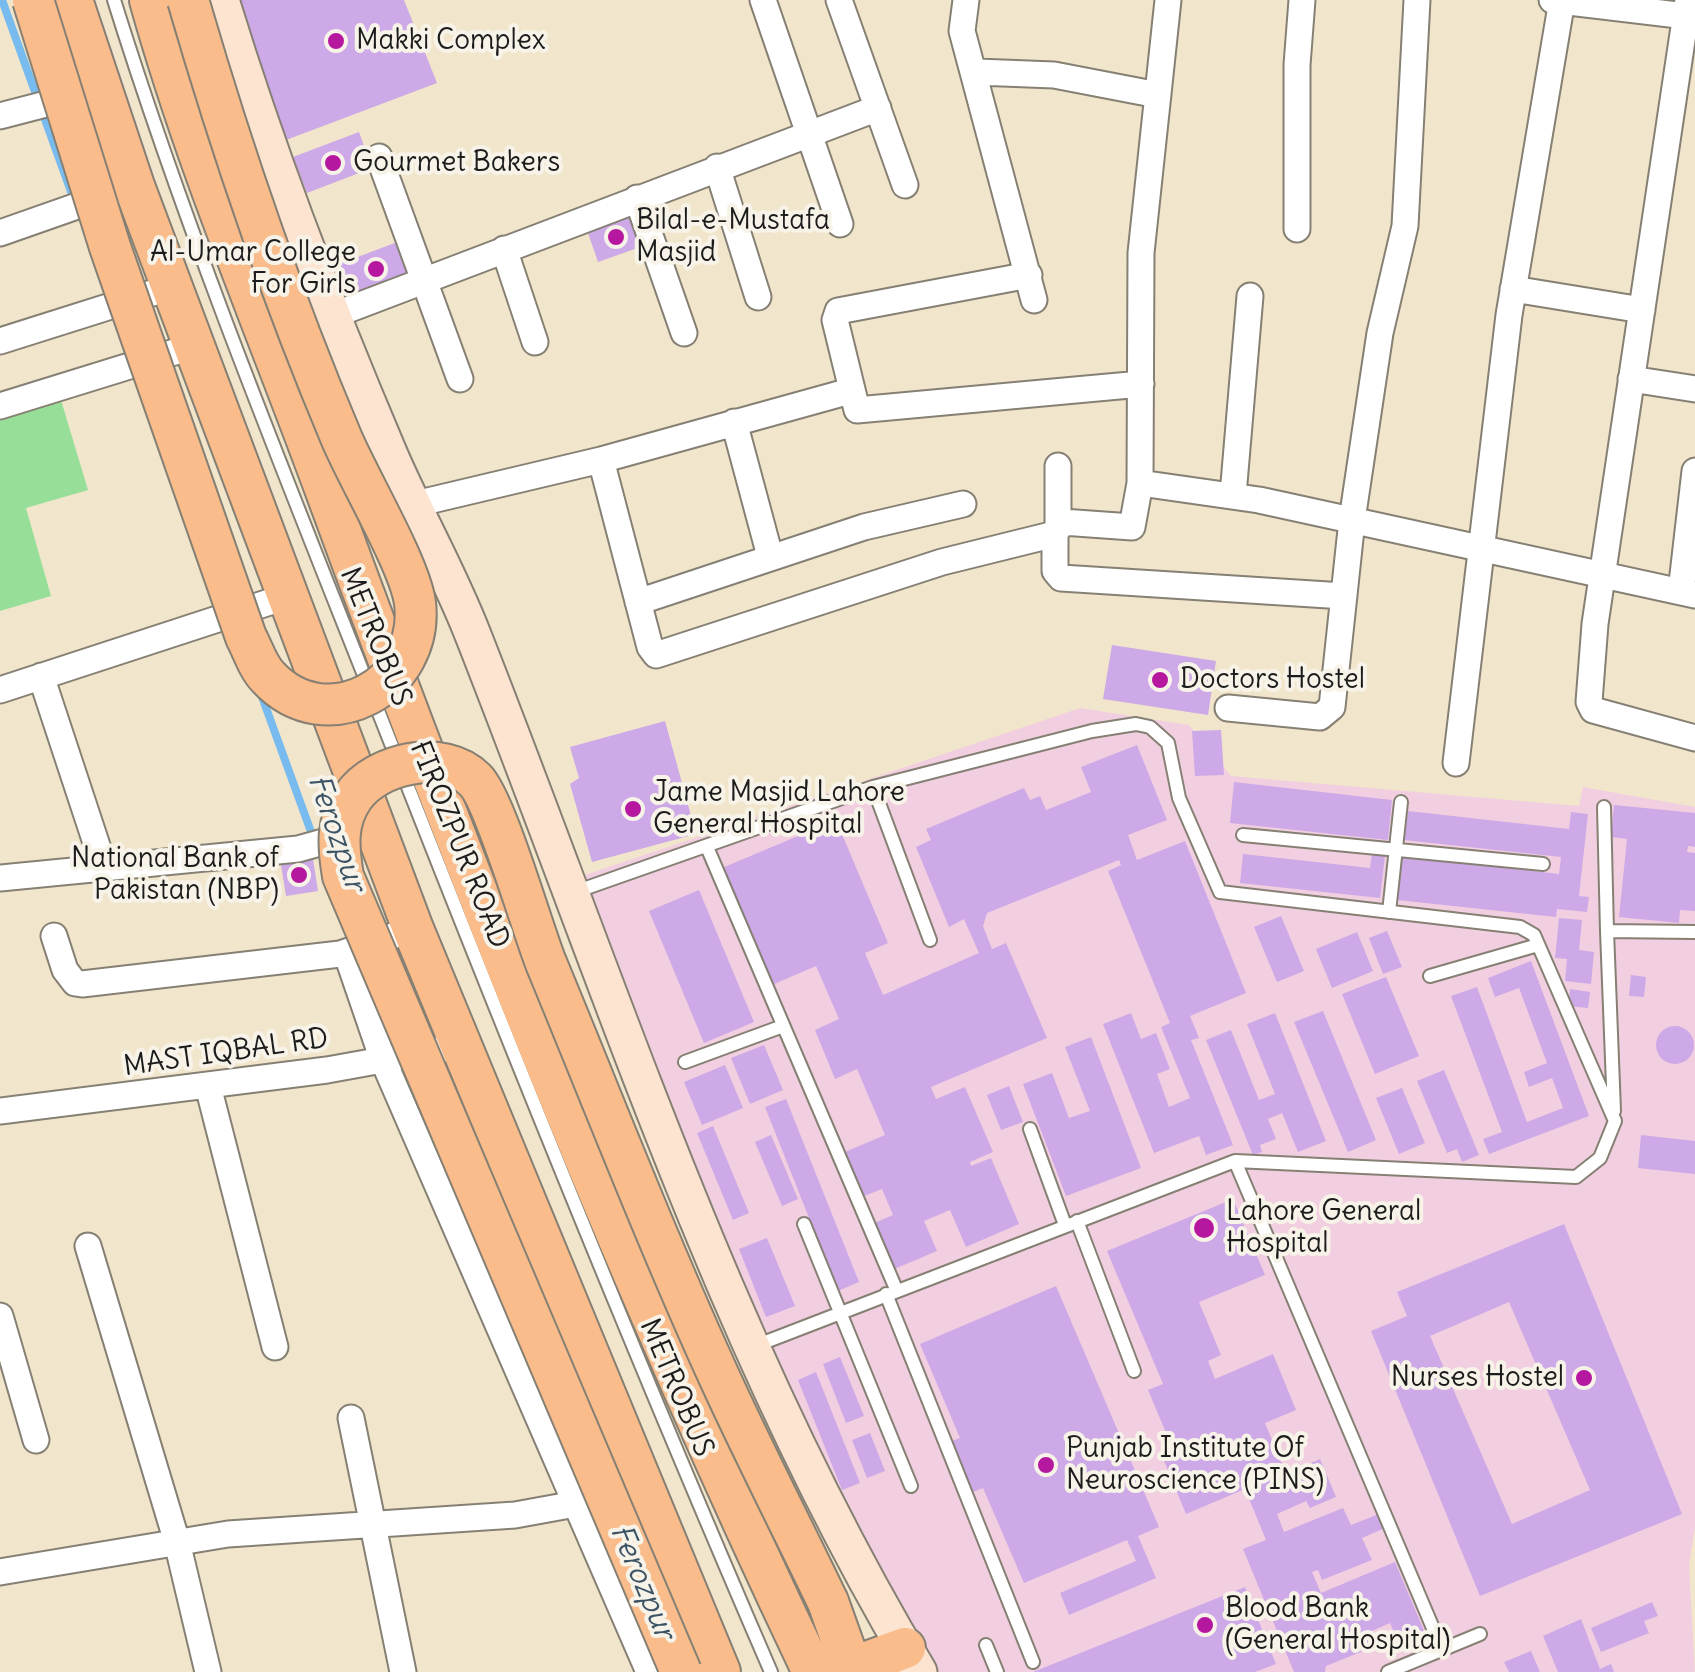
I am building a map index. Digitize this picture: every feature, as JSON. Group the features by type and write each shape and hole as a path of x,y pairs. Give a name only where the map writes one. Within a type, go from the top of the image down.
{"main road":[{"path":"33,0 110,246 246,637 266,676 290,695 322,704 361,699 390,680 405,662 415,636 415,600 341,437 282,287 188,0"},
{"path":"72,0 171,287 413,929 720,1672"},
{"name":"FIROZPUR ROAD","path":"150,0 206,168 442,808 634,1278 839,1670"},
{"path":"680,1672 344,876 338,848 342,814 358,789 385,771 416,763 449,765 476,780 538,943 722,1382 828,1602 839,1670 912,1660"}],"street":[{"path":"221,0 292,212 412,505 471,630 568,894 752,1347 847,1550 912,1660"},
{"path":"764,0 840,224"},
{"path":"840,0 905,185"},
{"path":"966,0 962,30 1031,288 838,311 835,320 856,407 862,411 1141,384"},
{"path":"602,460 650,647 656,655 1057,528 1132,527 1140,483 1141,253 1168,0"},
{"path":"1297,229 1302,0"},
{"path":"1228,708 1320,717 1328,713 1380,333 1405,226 1417,0"},
{"path":"1552,0 1690,10 1603,573 1590,707 1695,738"},
{"path":"1456,763 1478,546 1513,289 1562,1"},
{"path":"976,72 1054,75 1158,95"},
{"path":"0,116 100,89"},
{"path":"334,315 878,108"},
{"path":"379,157 460,379"},
{"path":"717,167 758,297"},
{"path":"0,232 134,186"},
{"path":"637,198 684,333"},
{"path":"504,249 534,342"},
{"path":"0,342 171,287"},
{"path":"1513,289 1642,310"},
{"path":"1233,495 1250,296"},
{"path":"0,406 194,346"},
{"path":"1632,379 1695,389"},
{"path":"412,505 602,460 850,391"},
{"path":"734,422 770,556"},
{"path":"1058,466 1055,571 1060,578 1344,596"},
{"path":"1140,483 1233,495 1688,594 1695,472"},
{"path":"638,602 770,556 963,504"},
{"path":"0,690 288,596"},
{"path":"41,676 104,867"},
{"path":"0,878 298,849 376,828"},
{"path":"54,936 65,970 75,983 82,984 346,952 413,929"},
{"path":"346,952 383,1060 650,1672"},
{"name":"MAST IQBAL RD","path":"0,1111 208,1086 460,1046"},
{"path":"208,1086 275,1347"},
{"path":"88,1246 177,1542 208,1672"},
{"path":"0,1316 36,1440"},
{"path":"351,1418 376,1524 403,1672"},
{"path":"0,1572 228,1534 515,1514 578,1505 644,1483"}],"lane":[{"name":"METROBUS","path":"114,0 157,136 270,442 526,1090 771,1672"},
{"path":"568,894 873,786 1092,731 1150,727 1168,743 1179,798 1220,892 1520,926 1534,935 1615,1120"},
{"path":"873,786 930,940"},
{"path":"1389,912 1400,802"},
{"path":"752,1347 1235,1161 1576,1177 1600,1158 1615,1120 1604,807"},
{"path":"1243,835 1543,864"},
{"path":"706,846 891,1291 1033,1662"},
{"path":"1607,932 1695,932"},
{"path":"1430,976 1538,945"},
{"path":"685,1062 783,1026"},
{"path":"1030,1129 1134,1371"},
{"path":"1235,1161 1441,1647"},
{"path":"804,1224 910,1486"},
{"path":"1388,1672 1480,1634"},
{"path":"986,1645 997,1672"}],"shaded area":[{"name":"Lahore General Hospital","path":"1080,708 1189,725 1231,776 1579,806 1583,787 1695,807 1695,1527 1689,1565 1695,1672 901,1672 608,972 582,876"}],"green space":[{"path":"61,400 88,490 26,508 51,596 0,611 0,418"}],"building":[{"name":"Makki Complex","path":"238,0 404,0 437,83 286,140"},
{"name":"Gourmet Bakers","path":"359,132 372,168 307,193 293,157"},
{"name":"Bilal-e-Mustafa Masjid","path":"634,213 646,245 598,262 587,230"},
{"name":"Al-Umar College For Girls","path":"400,241 412,274 358,294 349,291 339,264"},
{"name":"Doctors Hostel","path":"1112,645 1216,661 1208,715 1103,699"},
{"name":"Jame Masjid Lahore General Hospital","path":"665,721 696,834 592,862 570,784 579,778 570,747"},
{"path":"1221,730 1224,775 1195,776 1192,731"},
{"path":"1137,745 1167,820 1128,835 1137,860 1185,841 1246,993 1190,1016 1199,1038 1191,1040 1233,1145 1206,1155 1199,1136 1154,1153 1103,1024 1131,1013 1141,1039 1156,1033 1170,1069 1157,1074 1169,1107 1190,1098 1161,1027 1170,1023 1108,871 1121,865 1119,860 987,913 983,926 992,949 1006,943 1047,1038 931,1087 936,1099 965,1087 993,1152 970,1162 971,1166 991,1158 1019,1224 966,1247 950,1210 924,1221 937,1251 892,1270 872,1224 893,1215 882,1189 864,1196 845,1152 885,1135 857,1069 835,1079 815,1030 839,1019 816,966 772,985 722,868 836,820 888,943 865,953 883,995 979,953 964,919 949,927 916,847 931,840 926,829 1024,788 1030,800 1040,796 1046,810 1091,792 1081,767"},
{"path":"1234,782 1392,800 1388,840 1230,823"},
{"path":"1614,805 1695,813 1695,847 1688,846 1687,852 1695,853 1695,911 1680,910 1679,923 1619,917 1627,839 1611,837"},
{"path":"1408,811 1569,829 1571,812 1588,814 1579,896 1589,897 1587,912 1557,909 1556,917 1397,900 1401,856 1559,874 1561,857 1404,840"},
{"name":"National Bank of Pakistan (NBP)","path":"312,853 318,891 286,896 280,859"},
{"path":"1243,854 1370,868 1372,854 1385,856 1380,898 1240,883"},
{"path":"699,890 754,1022 704,1043 649,911"},
{"path":"1281,916 1304,971 1277,982 1254,927"},
{"path":"1559,918 1582,920 1579,950 1594,952 1591,984 1565,981 1567,959 1555,958"},
{"path":"1387,931 1402,967 1383,974 1369,938"},
{"path":"1357,932 1373,971 1332,988 1316,949"},
{"path":"1531,961 1589,1116 1489,1154 1483,1139 1502,1132 1451,996 1477,987 1527,1122 1563,1108 1552,1078 1529,1087 1524,1072 1547,1063 1519,988 1495,997 1488,978"},
{"path":"1631,975 1646,977 1644,997 1629,996"},
{"path":"1386,977 1419,1056 1375,1074 1342,994"},
{"path":"1570,989 1590,992 1588,1008 1568,1006"},
{"path":"1323,1011 1376,1140 1348,1152 1294,1022"},
{"path":"1275,1013 1326,1141 1298,1152 1282,1113 1268,1119 1276,1139 1260,1145 1262,1152 1253,1155 1206,1040 1231,1030 1259,1100 1275,1094 1247,1024"},
{"path":"1675,1026 1688,1032 1694,1045 1688,1058 1675,1064 1662,1058 1656,1045 1662,1032"},
{"path":"1091,1037 1141,1168 1066,1196 1023,1084 1052,1073 1069,1118 1090,1111 1065,1047"},
{"path":"764,1045 783,1090 750,1104 731,1058"},
{"path":"725,1065 743,1108 702,1125 684,1082"},
{"path":"1444,1070 1479,1155 1462,1162 1457,1149 1447,1153 1417,1081"},
{"path":"1009,1086 1023,1122 1001,1130 987,1095"},
{"path":"1402,1088 1425,1143 1399,1154 1376,1098"},
{"path":"786,1099 859,1282 838,1291 765,1107"},
{"path":"713,1126 749,1213 733,1220 697,1133"},
{"path":"771,1135 798,1199 782,1206 755,1142"},
{"path":"1641,1135 1695,1141 1695,1174 1638,1168"},
{"path":"1233,1199 1265,1275 1199,1302 1221,1355 1208,1361 1215,1379 1273,1354 1296,1410 1265,1423 1286,1474 1320,1459 1336,1497 1310,1508 1306,1501 1277,1514 1284,1532 1343,1508 1351,1525 1379,1514 1385,1528 1362,1538 1372,1560 1322,1580 1318,1570 1312,1572 1321,1593 1395,1562 1425,1633 1399,1644 1390,1623 1372,1631 1378,1645 1326,1666 1325,1672 1294,1672 1243,1549 1266,1540 1245,1489 1186,1514 1162,1456 1174,1452 1148,1390 1163,1384 1107,1251"},
{"name":"Nurses Hostel","path":"1564,1224 1682,1514 1480,1596 1371,1331 1407,1316 1397,1292","holes":["1509,1302 1590,1490 1512,1524 1430,1336"]},
{"path":"767,1238 795,1306 766,1317 739,1249"},
{"name":"Punjab Institute Of Neuroscience (PINS)","path":"1056,1286 1159,1527 1138,1536 1156,1578 1069,1615 1060,1593 1136,1561 1127,1540 1024,1583 983,1488 971,1493 949,1442 960,1438 920,1344"},
{"path":"840,1357 864,1416 846,1423 823,1364"},
{"path":"816,1372 860,1483 842,1490 798,1380"},
{"path":"870,1433 885,1471 867,1478 852,1440"},
{"name":"Blood Bank (General Hospital)","path":"1245,1587 1276,1664 1255,1672 1033,1672"},
{"path":"1652,1602 1658,1616 1644,1621 1649,1633 1601,1652 1591,1628"},
{"path":"1581,1619 1600,1669 1611,1664 1614,1672 1558,1672 1543,1636"},
{"path":"1531,1651 1540,1672 1509,1672 1504,1662"}],"waterway":[{"name":"Ferozpur","path":"2,0 74,200"},
{"name":"Ferozpur","path":"261,694 314,840"},
{"name":"Ferozpur","path":"398,1064 411,1092"}],"place":[{"name":"Makki Complex","path":"336,41"},
{"name":"Gourmet Bakers","path":"333,163"},
{"name":"Bilal-e-Mustafa Masjid","path":"616,237"},
{"name":"Al-Umar College For Girls","path":"376,269"},
{"name":"Doctors Hostel","path":"1160,680"},
{"name":"Jame Masjid Lahore General Hospital","path":"633,809"},
{"name":"National Bank of Pakistan (NBP)","path":"299,875"},
{"name":"Lahore General Hospital","path":"1204,1228"},
{"name":"Nurses Hostel","path":"1584,1378"},
{"name":"Punjab Institute Of Neuroscience (PINS)","path":"1046,1465"},
{"name":"Blood Bank (General Hospital)","path":"1205,1625"}]}
